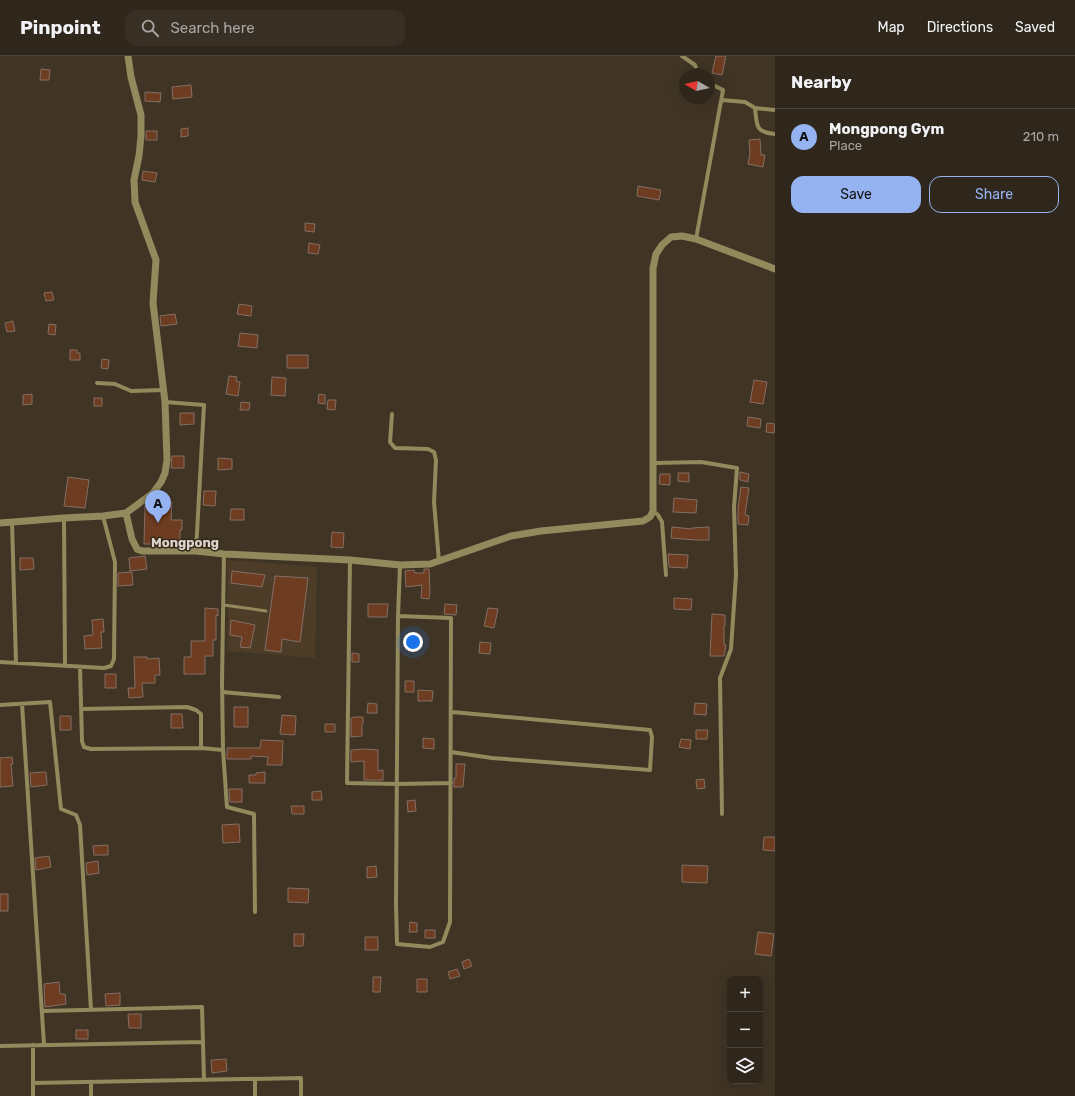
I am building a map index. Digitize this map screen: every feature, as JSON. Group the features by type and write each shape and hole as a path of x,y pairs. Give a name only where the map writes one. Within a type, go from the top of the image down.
{"street":[{"path":"0,523 126,513 153,493 162,482 165,473 167,460 165,402 153,303 156,260 136,202 134,180 140,143 141,115 131,77 128,56"},
{"path":"682,56 695,65 696,68"},
{"path":"696,239 722,100 723,90 715,86"},
{"path":"722,100 745,102 755,108 775,110"},
{"path":"755,108 757,127 760,131 775,134"},
{"path":"126,513 132,539 137,549 142,551 196,551 224,554 350,560 400,565 430,564 438,562 511,536 541,531 643,521 650,517 653,511 653,268 656,254 662,245 671,237 682,236 696,239 775,269"},
{"path":"97,383 115,384 131,391 164,390"},
{"path":"165,402 204,405 196,551"},
{"path":"392,414 390,442 395,448 428,449 434,452 436,460 434,502 438,562"},
{"path":"654,463 701,462 737,468 734,507 736,575 731,649 720,678 722,814"},
{"path":"653,511 658,515 662,522 666,576"},
{"path":"0,662 104,668 111,666 114,659 115,562 103,516"},
{"path":"64,518 65,665"},
{"path":"12,522 16,662"},
{"path":"224,554 222,692 223,750 227,807 254,814 255,912"},
{"path":"350,560 347,783 451,783"},
{"path":"398,616 451,618 452,712 450,922 443,942 430,947 397,944 398,616 400,565"},
{"path":"80,667 82,741 84,747 91,749 201,748 223,750"},
{"path":"222,692 279,697"},
{"path":"0,705 50,702 60,810 76,815 80,825 91,1010"},
{"path":"22,704 44,1045"},
{"path":"81,710 187,707 196,710 201,714 201,748"},
{"path":"451,752 492,758 650,770 652,737 650,730 452,712"},
{"path":"42,1011 202,1008 204,1080"},
{"path":"0,1046 203,1042"},
{"path":"33,1045 33,1096"},
{"path":"33,1083 301,1078 301,1096"},
{"path":"255,1079 255,1096"},
{"path":"91,1082 91,1096"}],"lane":[{"path":"224,605 266,612"}],"shaded area":[{"path":"227,560 317,567 315,658 228,651"}],"building":[{"path":"716,56 726,56 722,75 715,74 715,68 713,68"},
{"path":"41,69 50,70 49,80 40,80"},
{"path":"191,85 192,97 173,99 172,87"},
{"path":"145,92 161,93 160,102 145,101"},
{"path":"188,128 188,136 181,137 181,129"},
{"path":"146,131 157,131 157,140 146,140"},
{"path":"760,139 761,155 765,155 763,167 748,164 750,153 749,140"},
{"path":"143,171 157,173 155,182 142,180"},
{"path":"638,186 661,190 659,200 637,196"},
{"path":"305,223 315,224 314,232 305,231"},
{"path":"309,243 320,245 318,254 308,253"},
{"path":"52,292 54,300 46,301 44,293"},
{"path":"239,304 252,306 251,316 237,314"},
{"path":"175,314 177,324 161,326 160,316"},
{"path":"13,321 15,331 7,332 5,323"},
{"path":"49,324 56,325 55,335 48,334"},
{"path":"240,333 258,335 257,348 238,346"},
{"path":"70,350 77,350 77,353 80,353 80,360 70,360"},
{"path":"287,355 308,355 308,368 287,368"},
{"path":"102,359 109,360 108,369 101,368"},
{"path":"229,376 237,377 236,381 240,382 238,396 226,394"},
{"path":"272,377 286,378 285,396 271,395"},
{"path":"754,380 767,382 763,404 750,402"},
{"path":"32,394 32,404 23,405 23,395"},
{"path":"319,394 325,395 325,404 318,403"},
{"path":"94,398 102,398 102,406 94,406"},
{"path":"328,400 336,400 335,410 327,409"},
{"path":"241,402 250,403 249,410 240,410"},
{"path":"180,413 194,413 194,424 180,425"},
{"path":"748,417 761,419 760,428 747,426"},
{"path":"767,423 775,424 774,433 766,432"},
{"path":"172,456 184,456 184,468 171,468"},
{"path":"218,458 232,459 232,469 218,470"},
{"path":"740,472 749,474 748,482 740,480"},
{"path":"678,473 689,473 689,482 678,481"},
{"path":"660,474 670,474 670,485 659,484"},
{"path":"68,477 89,480 85,508 64,506"},
{"path":"741,487 749,488 745,515 749,516 748,525 738,524 738,508"},
{"path":"204,491 216,491 215,506 203,505"},
{"path":"674,498 697,500 696,513 673,512"},
{"path":"150,502 172,502 171,520 182,520 180,544 144,544 145,505"},
{"path":"231,509 244,509 244,520 230,520"},
{"path":"672,527 692,529 709,527 709,540 671,538"},
{"path":"332,532 344,533 343,548 331,547"},
{"path":"668,554 688,555 687,568 669,567"},
{"path":"145,556 147,569 130,571 129,558"},
{"path":"20,558 33,558 34,569 20,570"},
{"path":"424,569 429,569 429,599 421,598 422,585 406,587 405,571 414,570 415,573 424,573"},
{"path":"232,571 265,575 262,587 231,583"},
{"path":"132,572 133,585 118,586 118,573"},
{"path":"275,576 308,578 300,642 282,639 281,652 265,650"},
{"path":"674,598 692,599 691,610 674,609"},
{"path":"368,604 388,604 387,617 368,617"},
{"path":"445,604 457,605 456,615 444,614"},
{"path":"205,608 218,609 218,616 216,615 216,640 213,640 213,656 205,656 205,674 184,674 184,657 191,657 191,641 205,641"},
{"path":"488,608 498,609 494,628 484,626"},
{"path":"712,614 725,615 724,645 726,645 724,656 710,656"},
{"path":"103,619 104,632 101,632 102,648 85,649 84,636 93,635 92,620"},
{"path":"231,620 255,625 250,648 240,647 242,637 230,635"},
{"path":"480,642 491,643 490,654 479,653"},
{"path":"352,653 359,654 359,662 352,662"},
{"path":"134,657 147,657 147,659 159,658 160,675 155,675 155,683 142,683 143,697 129,698 128,688 135,688"},
{"path":"105,674 116,674 116,688 105,688"},
{"path":"405,681 414,681 414,692 405,692"},
{"path":"418,690 433,691 432,701 418,701"},
{"path":"368,703 377,704 377,713 367,713"},
{"path":"695,703 707,704 706,715 694,714"},
{"path":"234,707 248,707 248,727 234,727"},
{"path":"171,714 182,714 183,728 171,728"},
{"path":"282,715 296,716 295,735 280,734"},
{"path":"60,716 71,716 71,730 60,730"},
{"path":"363,717 362,736 351,737 351,718"},
{"path":"325,724 335,724 335,732 325,732"},
{"path":"696,730 708,730 707,739 696,739"},
{"path":"423,738 434,739 434,749 423,748"},
{"path":"681,739 691,740 690,749 679,747"},
{"path":"261,740 283,741 282,765 267,765 268,757 251,756 251,759 227,759 227,748 260,748"},
{"path":"351,750 378,750 378,771 383,770 383,780 364,780 364,761 351,762"},
{"path":"12,757 13,764 11,764 13,786 0,787 0,758"},
{"path":"456,764 465,764 463,787 454,787 454,778 456,778"},
{"path":"46,772 47,785 31,787 30,773"},
{"path":"265,772 265,783 249,783 249,775 256,775 256,773"},
{"path":"704,779 705,788 697,789 696,780"},
{"path":"229,789 242,789 242,802 230,802"},
{"path":"321,791 322,800 312,800 312,792"},
{"path":"415,800 416,811 408,812 407,801"},
{"path":"291,806 304,806 304,814 292,814"},
{"path":"239,824 240,842 223,843 222,825"},
{"path":"764,837 775,837 775,851 763,850"},
{"path":"108,845 108,855 94,855 93,846"},
{"path":"49,856 51,867 36,870 35,858"},
{"path":"98,861 99,873 87,875 86,863"},
{"path":"682,865 708,866 707,883 682,882"},
{"path":"376,866 377,877 367,878 367,867"},
{"path":"288,888 309,889 308,903 288,902"},
{"path":"0,894 8,894 8,911 0,911"},
{"path":"410,922 417,923 417,932 409,932"},
{"path":"425,930 435,930 435,938 425,938"},
{"path":"758,932 774,934 771,956 755,954"},
{"path":"294,934 304,934 303,946 294,946"},
{"path":"365,937 378,937 378,950 365,950"},
{"path":"469,959 472,966 464,969 462,962"},
{"path":"457,969 460,976 450,979 448,972"},
{"path":"373,977 381,977 380,992 373,992"},
{"path":"417,979 427,979 427,992 417,992"},
{"path":"59,982 60,994 65,994 66,1004 45,1007 44,984"},
{"path":"120,993 120,1005 106,1006 105,994"},
{"path":"128,1014 141,1014 141,1028 129,1028"},
{"path":"76,1030 88,1030 88,1039 76,1039"},
{"path":"226,1059 227,1071 212,1073 211,1060"}],"place":[{"name":"Mongpong Gym","path":"158,523"}],"district":[{"name":"Mongpong","path":"185,542"}]}
